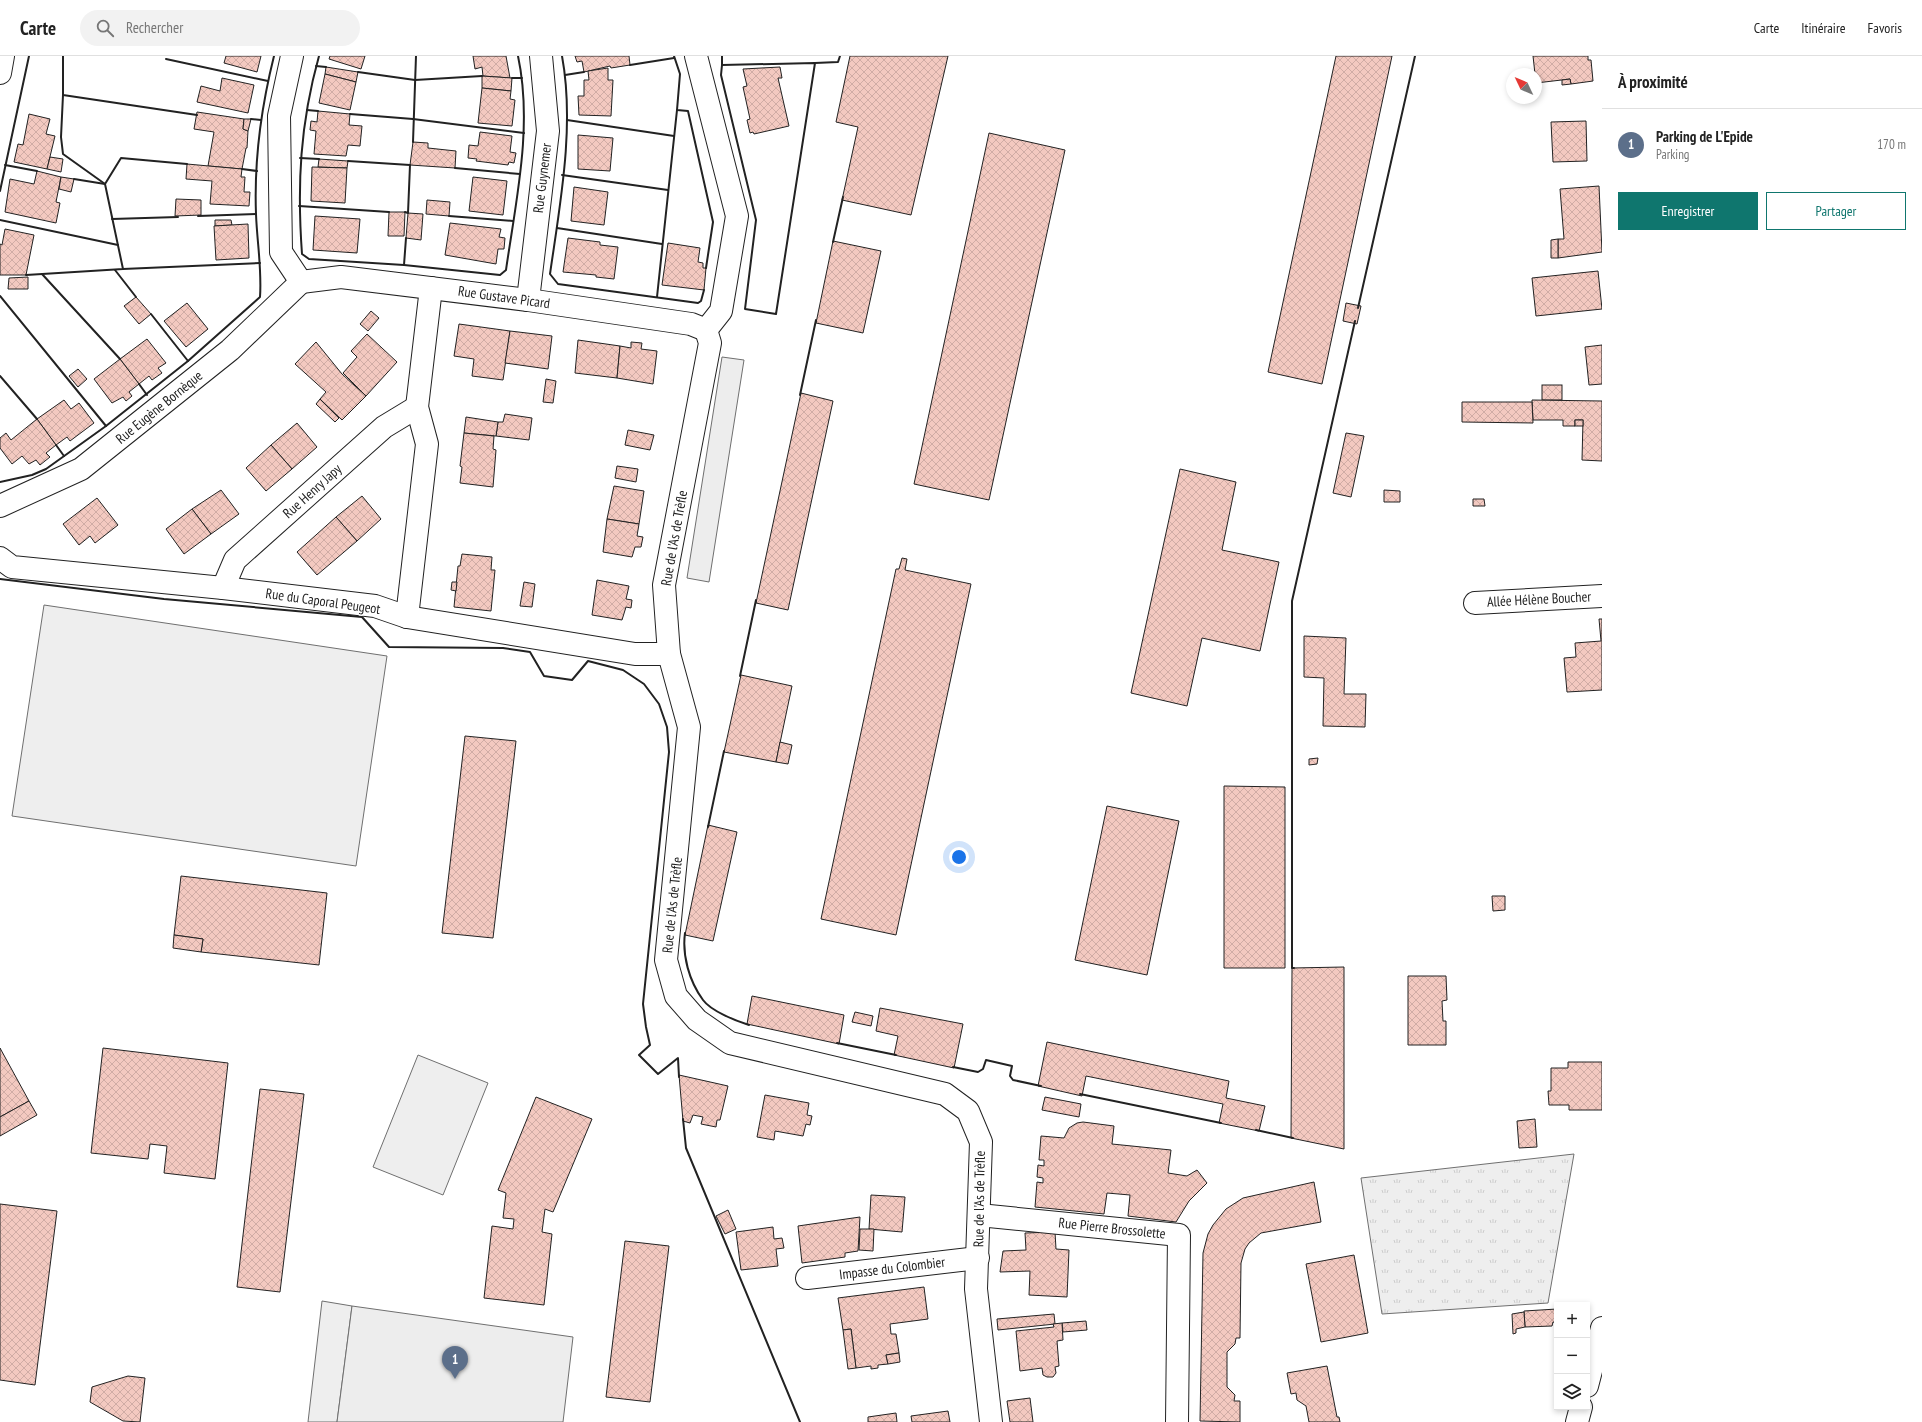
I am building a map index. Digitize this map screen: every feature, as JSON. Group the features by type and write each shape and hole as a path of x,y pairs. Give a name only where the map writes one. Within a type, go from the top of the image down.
{"street":[{"path":"0,73 3,56"},
{"path":"292,56 279,116 281,252 301,282"},
{"name":"Rue Guynemer","path":"528,300 548,131 541,56"},
{"path":"696,56 737,216 721,311 706,330"},
{"name":"Rue Gustave Picard","path":"301,282 341,277 528,300 691,324 706,330"},
{"name":"Rue Eugène Bornèque","path":"0,506 81,469 230,350 301,282"},
{"path":"407,617 426,444 417,407 431,288"},
{"name":"Rue de l'As de Trèfle","path":"706,330 710,343 664,586 669,654 689,727 666,960 676,996 697,1020 730,1043 945,1094 968,1111 980,1142 976,1289 991,1422"},
{"name":"Rue Henry Japy","path":"223,588 235,560 384,427 417,407"},
{"name":"Rue du Caporal Peugeot","path":"0,558 12,567 223,588 376,606 407,617 635,654 669,654"},
{"name":"Allée Hélène Boucher","path":"1475,603 1602,596"},
{"name":"Rue Pierre Brossolette","path":"979,1214 1179,1235 1177,1422"},
{"name":"Impasse du Colombier","path":"807,1278 978,1258"},
{"path":"1590,1374 1602,1328"},
{"path":"1577,1422 1580,1410"}],"green space":[{"path":"44,605 387,656 356,866 12,816"},
{"path":"418,1055 488,1083 443,1195 373,1167"},
{"path":"1574,1154 1548,1303 1382,1314 1361,1178"},
{"path":"322,1301 352,1306 337,1422 308,1422"}],"shaded area":[{"path":"722,357 744,360 709,582 687,578"},
{"path":"352,1306 573,1337 563,1422 337,1422"}],"building":[{"path":"226,56 261,56 257,72 224,63"},
{"path":"330,56 365,56 361,69 329,59"},
{"path":"473,56 506,56 510,78 483,76 482,67 475,69"},
{"path":"575,56 629,56 630,65 611,68 610,66 584,72 582,61 577,62"},
{"path":"850,56 948,56 911,215 842,200 858,127 836,122"},
{"path":"1336,56 1392,56 1322,384 1268,372"},
{"path":"1533,56 1588,56 1588,60 1591,60 1593,81 1571,84 1570,79 1542,82 1542,68 1534,68"},
{"path":"326,67 358,72 356,82 325,74"},
{"path":"780,67 782,78 778,78 789,126 754,134 753,132 750,133 747,120 750,119 743,87 747,86 743,69"},
{"path":"608,68 608,80 613,80 611,116 579,115 578,96 584,96 584,80 589,80 588,71"},
{"path":"325,74 356,82 350,110 319,103"},
{"path":"482,76 512,78 511,91 482,88"},
{"path":"222,78 254,85 248,113 197,102 201,86 220,91"},
{"path":"1570,79 1571,84 1562,85 1562,80"},
{"path":"482,88 511,91 510,99 515,100 512,126 478,123"},
{"path":"318,111 350,114 349,125 362,126 360,146 348,145 346,156 314,154 316,131 310,130 311,121 317,122"},
{"path":"197,112 244,119 243,129 248,131 247,148 242,169 208,166 214,132 194,129"},
{"path":"29,114 50,119 46,134 55,136 47,169 14,162 18,144 23,145"},
{"path":"244,119 251,119 248,131 243,129"},
{"path":"1586,121 1587,161 1553,162 1551,122"},
{"path":"480,132 512,136 510,152 516,153 514,163 509,162 508,165 476,161 477,159 468,158 469,145 478,146"},
{"path":"989,133 1065,150 989,500 914,484"},
{"path":"578,135 613,138 610,171 578,169"},
{"path":"413,142 428,143 428,148 456,151 455,168 410,165"},
{"path":"50,157 63,159 61,172 47,169"},
{"path":"319,159 348,161 347,168 318,167"},
{"path":"187,164 242,169 241,177 245,177 244,192 250,192 249,206 210,204 212,181 186,179"},
{"path":"312,167 347,168 345,203 311,201"},
{"path":"37,171 61,177 56,202 60,203 56,223 5,212 10,179 34,184"},
{"path":"61,177 74,179 71,192 59,189"},
{"path":"473,177 507,181 503,215 469,211"},
{"path":"1599,186 1602,252 1558,258 1558,239 1564,239 1560,189"},
{"path":"574,187 608,192 604,225 571,221"},
{"path":"176,199 201,200 201,215 175,216"},
{"path":"427,200 450,202 449,216 426,214"},
{"path":"389,212 405,212 404,236 388,236"},
{"path":"408,213 423,214 421,240 406,238"},
{"path":"315,216 360,219 357,253 313,250"},
{"path":"215,220 231,220 232,225 215,226"},
{"path":"450,223 501,229 499,237 505,238 504,249 498,249 496,264 445,255"},
{"path":"248,224 249,258 216,260 214,226"},
{"path":"5,229 34,235 26,275 0,275 0,244 2,245"},
{"path":"568,238 600,242 600,245 618,247 614,279 596,277 596,275 563,272"},
{"path":"1558,239 1558,258 1551,258 1551,240"},
{"path":"833,241 881,251 863,333 816,323"},
{"path":"668,243 700,248 698,262 703,263 703,268 706,268 704,290 662,285"},
{"path":"1598,271 1602,309 1536,316 1532,278"},
{"path":"28,277 28,289 8,289 9,278"},
{"path":"136,297 151,314 139,324 124,306"},
{"path":"187,303 208,329 186,347 164,321"},
{"path":"1346,303 1361,306 1357,324 1343,321"},
{"path":"371,311 379,318 368,331 360,324"},
{"path":"459,324 510,331 503,380 472,376 474,359 454,356"},
{"path":"510,331 552,336 548,369 505,363"},
{"path":"367,334 397,362 366,396 343,373 357,357 351,351"},
{"path":"147,339 166,363 158,368 162,373 152,380 149,376 139,384 120,359"},
{"path":"578,340 620,346 617,378 575,373"},
{"path":"316,342 342,374 366,396 342,420 320,399 326,392 295,364"},
{"path":"631,342 642,343 641,349 657,351 653,384 617,378 620,346 631,348"},
{"path":"1602,345 1602,384 1589,385 1585,347"},
{"path":"120,359 139,384 129,392 132,396 126,401 123,397 112,403 94,379"},
{"path":"78,369 87,379 78,387 69,376"},
{"path":"546,379 556,381 553,403 543,402"},
{"path":"1542,385 1562,385 1562,400 1542,400"},
{"path":"801,393 833,401 788,610 756,603"},
{"path":"320,399 339,418 335,422 316,404"},
{"path":"64,400 71,409 79,403 94,423 70,441 67,437 56,445 37,419"},
{"path":"1532,400 1602,401 1602,461 1582,460 1583,420 1575,420 1575,426 1563,426 1563,420 1533,420"},
{"path":"1462,402 1532,402 1533,423 1462,422"},
{"path":"505,414 532,418 529,440 496,436 498,422 503,422"},
{"path":"466,417 498,422 496,436 464,433"},
{"path":"37,419 56,445 46,453 50,457 40,465 36,460 29,464 22,456 12,464 0,448 0,438 6,433 11,440"},
{"path":"1575,420 1583,420 1583,426 1575,426"},
{"path":"297,423 317,447 292,469 271,445"},
{"path":"628,430 654,435 650,450 625,445"},
{"path":"464,433 494,436 493,449 496,450 493,487 460,483 462,467 460,466"},
{"path":"1346,433 1364,436 1351,497 1333,493"},
{"path":"271,445 292,469 266,491 246,468"},
{"path":"617,466 638,469 636,482 615,478"},
{"path":"1180,469 1236,482 1222,550 1279,562 1260,651 1202,638 1187,706 1131,693"},
{"path":"614,486 644,491 639,524 607,519"},
{"path":"221,490 239,514 211,534 192,509"},
{"path":"1384,490 1400,491 1400,502 1384,502"},
{"path":"362,496 381,519 357,541 336,517"},
{"path":"97,498 118,525 95,543 90,536 79,545 63,524"},
{"path":"1473,499 1484,499 1485,506 1473,506"},
{"path":"192,509 211,534 184,554 166,529"},
{"path":"336,517 357,541 317,575 297,552"},
{"path":"607,519 639,524 637,536 643,537 641,547 635,547 632,557 603,552"},
{"path":"462,554 492,557 491,570 495,570 491,611 454,607 458,566 460,566"},
{"path":"902,558 907,559 905,570 971,584 896,935 821,919 896,569 899,569"},
{"path":"597,580 629,586 626,599 632,600 631,608 626,607 622,620 592,615"},
{"path":"452,582 457,582 456,591 451,590"},
{"path":"524,582 535,584 532,607 520,606"},
{"path":"1599,619 1602,619 1602,690 1567,692 1564,658 1576,657 1575,643 1601,641"},
{"path":"1304,636 1346,638 1344,694 1366,694 1365,727 1323,726 1324,678 1304,677"},
{"path":"741,675 792,686 776,762 724,752"},
{"path":"465,736 516,741 493,938 442,933"},
{"path":"780,742 792,745 788,764 776,762"},
{"path":"1318,758 1317,764 1309,765 1309,759"},
{"path":"1224,786 1285,787 1285,968 1224,968"},
{"path":"1107,806 1179,821 1147,975 1075,960"},
{"path":"708,825 737,832 713,941 685,935"},
{"path":"181,876 327,893 319,965 201,952 203,939 174,935"},
{"path":"1492,896 1505,896 1505,910 1493,911"},
{"path":"174,935 203,939 201,952 173,948"},
{"path":"1344,967 1344,1149 1291,1138 1292,968"},
{"path":"1408,976 1446,976 1447,1000 1442,1001 1443,1021 1446,1021 1446,1045 1408,1045"},
{"path":"752,996 844,1015 839,1044 747,1024"},
{"path":"880,1008 963,1024 954,1068 894,1055 898,1036 876,1031"},
{"path":"855,1012 873,1016 871,1026 852,1022"},
{"path":"1047,1042 1229,1081 1226,1098 1265,1106 1259,1131 1219,1123 1223,1104 1086,1076 1082,1096 1038,1086"},
{"path":"0,1048 29,1101 0,1117"},
{"path":"103,1048 228,1063 215,1179 164,1173 167,1146 150,1144 148,1159 91,1153"},
{"path":"1568,1062 1602,1062 1602,1110 1569,1110 1569,1105 1549,1105 1548,1091 1551,1091 1551,1068 1568,1068"},
{"path":"679,1075 728,1086 720,1120 717,1120 716,1127 701,1124 703,1117 693,1115 690,1123 683,1121"},
{"path":"260,1089 304,1094 280,1292 237,1287"},
{"path":"765,1095 809,1103 807,1115 812,1116 810,1125 806,1124 803,1136 775,1131 774,1140 757,1137"},
{"path":"536,1097 592,1119 553,1212 545,1209 542,1232 552,1234 544,1305 484,1298 492,1226 513,1229 514,1219 503,1218 506,1193 498,1190"},
{"path":"1045,1097 1081,1104 1079,1117 1042,1110"},
{"path":"29,1101 37,1115 0,1136 0,1117"},
{"path":"1535,1119 1537,1147 1519,1148 1517,1121"},
{"path":"1083,1122 1114,1126 1112,1144 1171,1150 1168,1173 1187,1176 1197,1170 1207,1183 1189,1201 1176,1222 1128,1216 1130,1195 1107,1193 1104,1214 1035,1207 1037,1182 1043,1183 1043,1178 1037,1177 1038,1165 1044,1166 1044,1160 1039,1160 1041,1136 1064,1138 1069,1128 1077,1123"},
{"path":"1314,1182 1321,1222 1261,1233 1249,1243 1245,1249 1241,1263 1240,1338 1236,1338 1235,1344 1227,1352 1227,1387 1235,1395 1234,1401 1240,1401 1240,1422 1200,1421 1203,1253 1208,1234 1213,1225 1226,1209 1243,1198"},
{"path":"871,1195 905,1197 902,1232 869,1229"},
{"path":"0,1204 57,1211 35,1385 0,1380"},
{"path":"728,1210 736,1229 725,1234 716,1216"},
{"path":"860,1217 858,1251 845,1253 845,1257 802,1263 798,1226"},
{"path":"773,1227 774,1239 782,1238 784,1248 776,1249 778,1266 741,1270 736,1232"},
{"path":"860,1229 874,1229 873,1251 859,1250"},
{"path":"1055,1232 1056,1249 1069,1250 1067,1297 1029,1295 1030,1271 1000,1272 1003,1251 1026,1250 1025,1233"},
{"path":"625,1241 669,1246 650,1402 606,1397"},
{"path":"1354,1255 1368,1333 1321,1342 1306,1264"},
{"path":"924,1287 928,1319 890,1324 891,1334 896,1334 899,1353 886,1355 888,1364 878,1365 878,1368 871,1369 871,1366 856,1368 851,1329 843,1330 838,1298"},
{"path":"1554,1309 1554,1322 1552,1326 1525,1327 1524,1311"},
{"path":"1524,1312 1525,1327 1516,1329 1516,1333 1513,1334 1512,1314"},
{"path":"1054,1314 1055,1324 998,1330 997,1319"},
{"path":"1086,1321 1087,1330 1063,1332 1062,1323"},
{"path":"1062,1323 1063,1340 1057,1341 1059,1366 1055,1367 1056,1373 1053,1377 1043,1375 1042,1368 1020,1371 1016,1331 1054,1327 1053,1324"},
{"path":"851,1329 856,1368 848,1369 843,1330"},
{"path":"899,1353 900,1362 888,1364 886,1355"},
{"path":"1327,1366 1337,1417 1339,1417 1340,1422 1309,1422 1306,1406 1297,1400 1296,1393 1291,1394 1287,1373"},
{"path":"128,1376 145,1378 140,1422 123,1421 90,1402 92,1387"},
{"path":"1030,1398 1033,1422 1010,1422 1007,1401"},
{"path":"948,1411 950,1422 912,1422 911,1416"},
{"path":"896,1413 897,1422 868,1422 868,1417"}],"wall":[{"path":"0,191 29,56"},
{"path":"63,56 63,95 197,115"},
{"path":"0,482 32,475 46,469 106,426 188,361 260,297 260,266 256,214 257,154 265,95 274,56"},
{"path":"319,56 304,130 300,179 302,254 309,259 404,265 500,275 506,270 521,163 524,109 518,56"},
{"path":"413,142 416,56"},
{"path":"562,56 566,83 567,137 562,193 550,274 558,284 698,303 701,301 704,290"},
{"path":"674,56 680,74 677,110 688,111 713,222 706,268"},
{"path":"722,56 722,65"},
{"path":"815,63 838,62 840,56"},
{"path":"1358,308 1415,56"},
{"path":"630,65 674,58"},
{"path":"166,59 268,81"},
{"path":"815,63 776,314 745,309 756,220 721,75 722,65 815,63"},
{"path":"316,66 326,67"},
{"path":"358,72 415,80 482,76"},
{"path":"565,75 584,72"},
{"path":"512,78 522,78"},
{"path":"26,275 123,269 105,184 63,154 61,137 63,95"},
{"path":"307,110 318,111"},
{"path":"657,297 677,110"},
{"path":"350,114 413,119 524,133"},
{"path":"251,119 261,120"},
{"path":"567,120 674,136"},
{"path":"74,179 105,184 121,158 187,164"},
{"path":"300,158 319,159"},
{"path":"348,161 410,165 408,213 405,212"},
{"path":"5,165 37,171"},
{"path":"455,168 520,174"},
{"path":"242,169 257,171"},
{"path":"562,175 668,190"},
{"path":"833,242 843,197"},
{"path":"299,206 389,212"},
{"path":"198,216 256,214"},
{"path":"449,216 513,221"},
{"path":"112,219 178,217"},
{"path":"0,220 118,245"},
{"path":"557,228 662,244"},
{"path":"404,265 406,238"},
{"path":"123,269 260,263"},
{"path":"115,270 136,297"},
{"path":"42,274 120,359"},
{"path":"0,296 106,426"},
{"path":"151,314 188,361"},
{"path":"800,395 816,320"},
{"path":"1294,968 1292,968 1292,601 1355,321"},
{"path":"0,376 37,419"},
{"path":"139,384 147,395"},
{"path":"56,445 64,456"},
{"path":"0,579 164,599 362,617 389,647 503,648 530,652 544,676 572,680 588,661 623,670 644,684 659,704 667,727 669,752 643,1004 650,1045 639,1055 658,1074 678,1058 679,1077"},
{"path":"740,676 756,600"},
{"path":"708,827 724,751"},
{"path":"685,933 684,941 686,959 690,976 698,993 707,1004 718,1012 749,1025"},
{"path":"837,1043 896,1055"},
{"path":"953,1067 978,1072 983,1069 986,1060 1012,1066 1010,1076 1013,1080 1041,1086"},
{"path":"1080,1094 1221,1123"},
{"path":"683,1119 686,1148 800,1422"},
{"path":"1256,1130 1293,1138"}],"place":[{"name":"Parking de L'Epide","path":"455,1379"}]}
